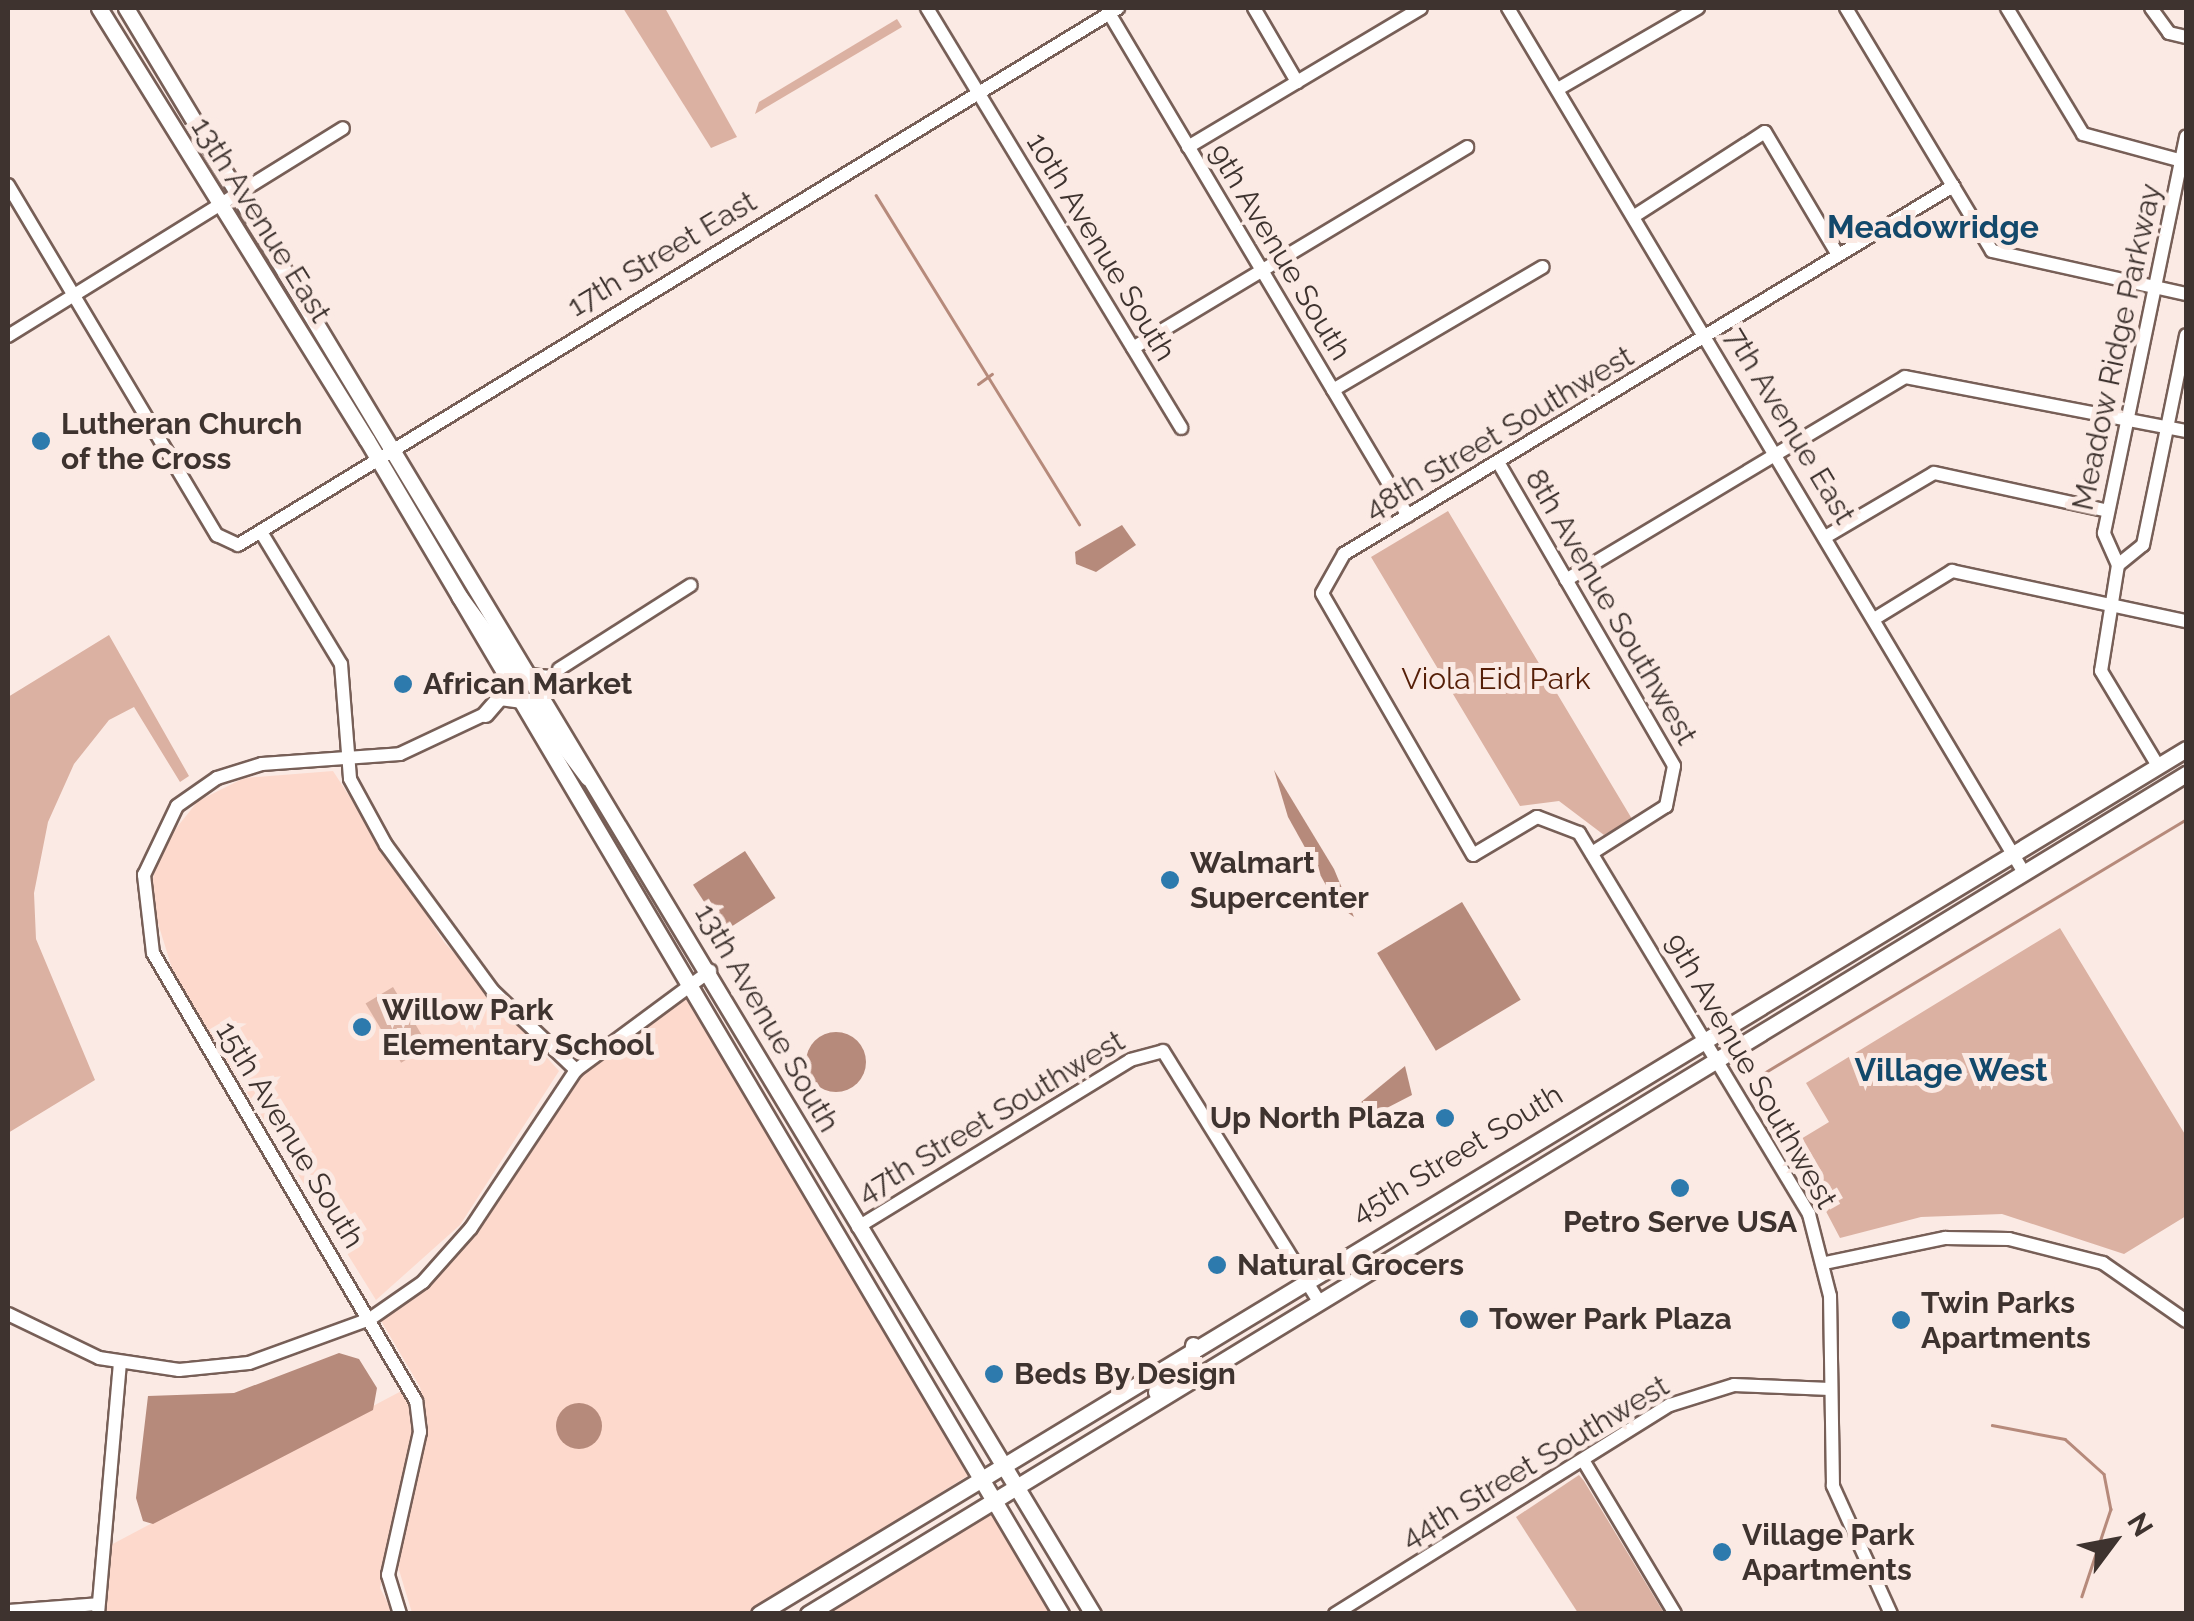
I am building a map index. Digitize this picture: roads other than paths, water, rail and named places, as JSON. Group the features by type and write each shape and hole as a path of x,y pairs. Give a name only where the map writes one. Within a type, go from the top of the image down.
{"main road":[{"name":"13th Avenue East","path":"99,8 373,462"},
{"name":"13th Avenue East","path":"126,8 396,447"},
{"path":"396,447 522,656 534,669 550,676"},
{"path":"373,462 448,588 477,611 517,675 550,676"},
{"name":"13th Avenue South","path":"448,588 488,654 506,696 528,721 1061,1614"},
{"path":"522,656 550,676"},
{"name":"13th Avenue South","path":"550,676 552,709 858,1227 1093,1614"},
{"path":"484,714 506,696 536,708 603,794"},
{"path":"484,714 510,710 528,721"},
{"name":"45th Street South","path":"759,1614 978,1475 2186,749"},
{"name":"45th Street South","path":"808,1614 1716,1056 2186,774"},
{"path":"1518,1178 1528,1152 1611,1093"},
{"path":"774,1132 838,1222 858,1227"},
{"path":"1414,1244 1502,1176 1506,1156"},
{"path":"1209,1371 1206,1351 1258,1306"},
{"path":"1102,1436 1183,1374 1193,1345"},
{"path":"775,1614 874,1541"}],"street":[{"name":"10th Avenue South","path":"927,8 1180,428"},
{"path":"1254,8 1296,82"},
{"path":"1188,148 1404,12 1422,8"},
{"name":"7th Avenue East","path":"1508,8 1636,215 2024,874"},
{"path":"1558,89 1698,8"},
{"path":"1846,8 1992,251 2186,294"},
{"path":"2007,8 2084,134 2184,161"},
{"path":"2151,8 2169,32 2186,37"},
{"name":"17th Street East","path":"260,532 1113,10"},
{"name":"9th Avenue South","path":"1113,10 1188,148 1408,516"},
{"path":"8,336 343,128"},
{"path":"1636,215 1766,132 1838,255"},
{"name":"Meadow Ridge Parkway","path":"2118,565 2104,546 2108,511 2184,161 2186,136"},
{"path":"1132,348 1467,148"},
{"path":"8,185 204,513 227,544 260,532 340,664 349,762 361,802 427,907 492,990 576,1070"},
{"name":"48th Street Southwest","path":"1592,854 1567,823 1538,818 1473,855 1325,606 1324,580 1336,560 1953,186"},
{"path":"1333,390 1544,266"},
{"name":"Meadow Ridge Parkway","path":"2158,766 2101,671 2118,565 2143,545 2186,335"},
{"path":"1566,580 1777,453 1920,374 2186,431"},
{"name":"8th Avenue Southwest","path":"1498,462 1677,777 1666,806 1592,854"},
{"path":"1827,536 1934,473 2108,511"},
{"path":"1874,619 1952,572 2186,621"},
{"path":"550,676 691,585"},
{"name":"15th Avenue South","path":"400,1614 390,1558 420,1414 370,1319 143,923 144,875 177,806 217,778 295,765 349,762 420,747 484,714"},
{"name":"9th Avenue Southwest","path":"1592,854 1809,1214 1825,1263 1833,1486 1891,1614"},
{"path":"8,1314 120,1365 237,1366 370,1319 461,1240 576,1070 710,971"},
{"name":"47th Street Southwest","path":"858,1227 1151,1050 1172,1055 1305,1277"},
{"path":"1825,1263 1945,1238 2009,1238 2103,1262 2186,1321"},
{"path":"1305,1277 1319,1302"},
{"path":"8,1611 98,1609 120,1365"},
{"name":"44th Street Southwest","path":"1335,1614 1583,1460 1701,1393 1734,1385 1830,1389"},
{"path":"1583,1460 1674,1614"}],"waterway":[{"path":"876,195 1079,524"},
{"path":"978,384 992,374"},
{"path":"1764,1073 2186,819"},
{"path":"1992,1425 2065,1439 2104,1474 2111,1509 2082,1596"}],"place":[{"name":"Lutheran Church of the Cross","path":"41,441"},
{"name":"African Market","path":"403,684"},
{"name":"Walmart Supercenter","path":"1170,880"},
{"name":"Willow Park Elementary School","path":"362,1027"},
{"name":"Up North Plaza","path":"1445,1118"},
{"name":"Petro Serve USA","path":"1680,1188"},
{"name":"Natural Grocers","path":"1217,1265"},
{"name":"Tower Park Plaza","path":"1469,1319"},
{"name":"Twin Parks Apartments","path":"1901,1320"},
{"name":"Beds By Design","path":"994,1374"},
{"name":"Village Park Apartments","path":"1722,1552"}],"district":[{"name":"Meadowridge","path":"1933,227"},
{"name":"Village West","path":"1951,1070"}],"park label":[{"name":"Viola Eid Park","path":"1496,679"}]}
